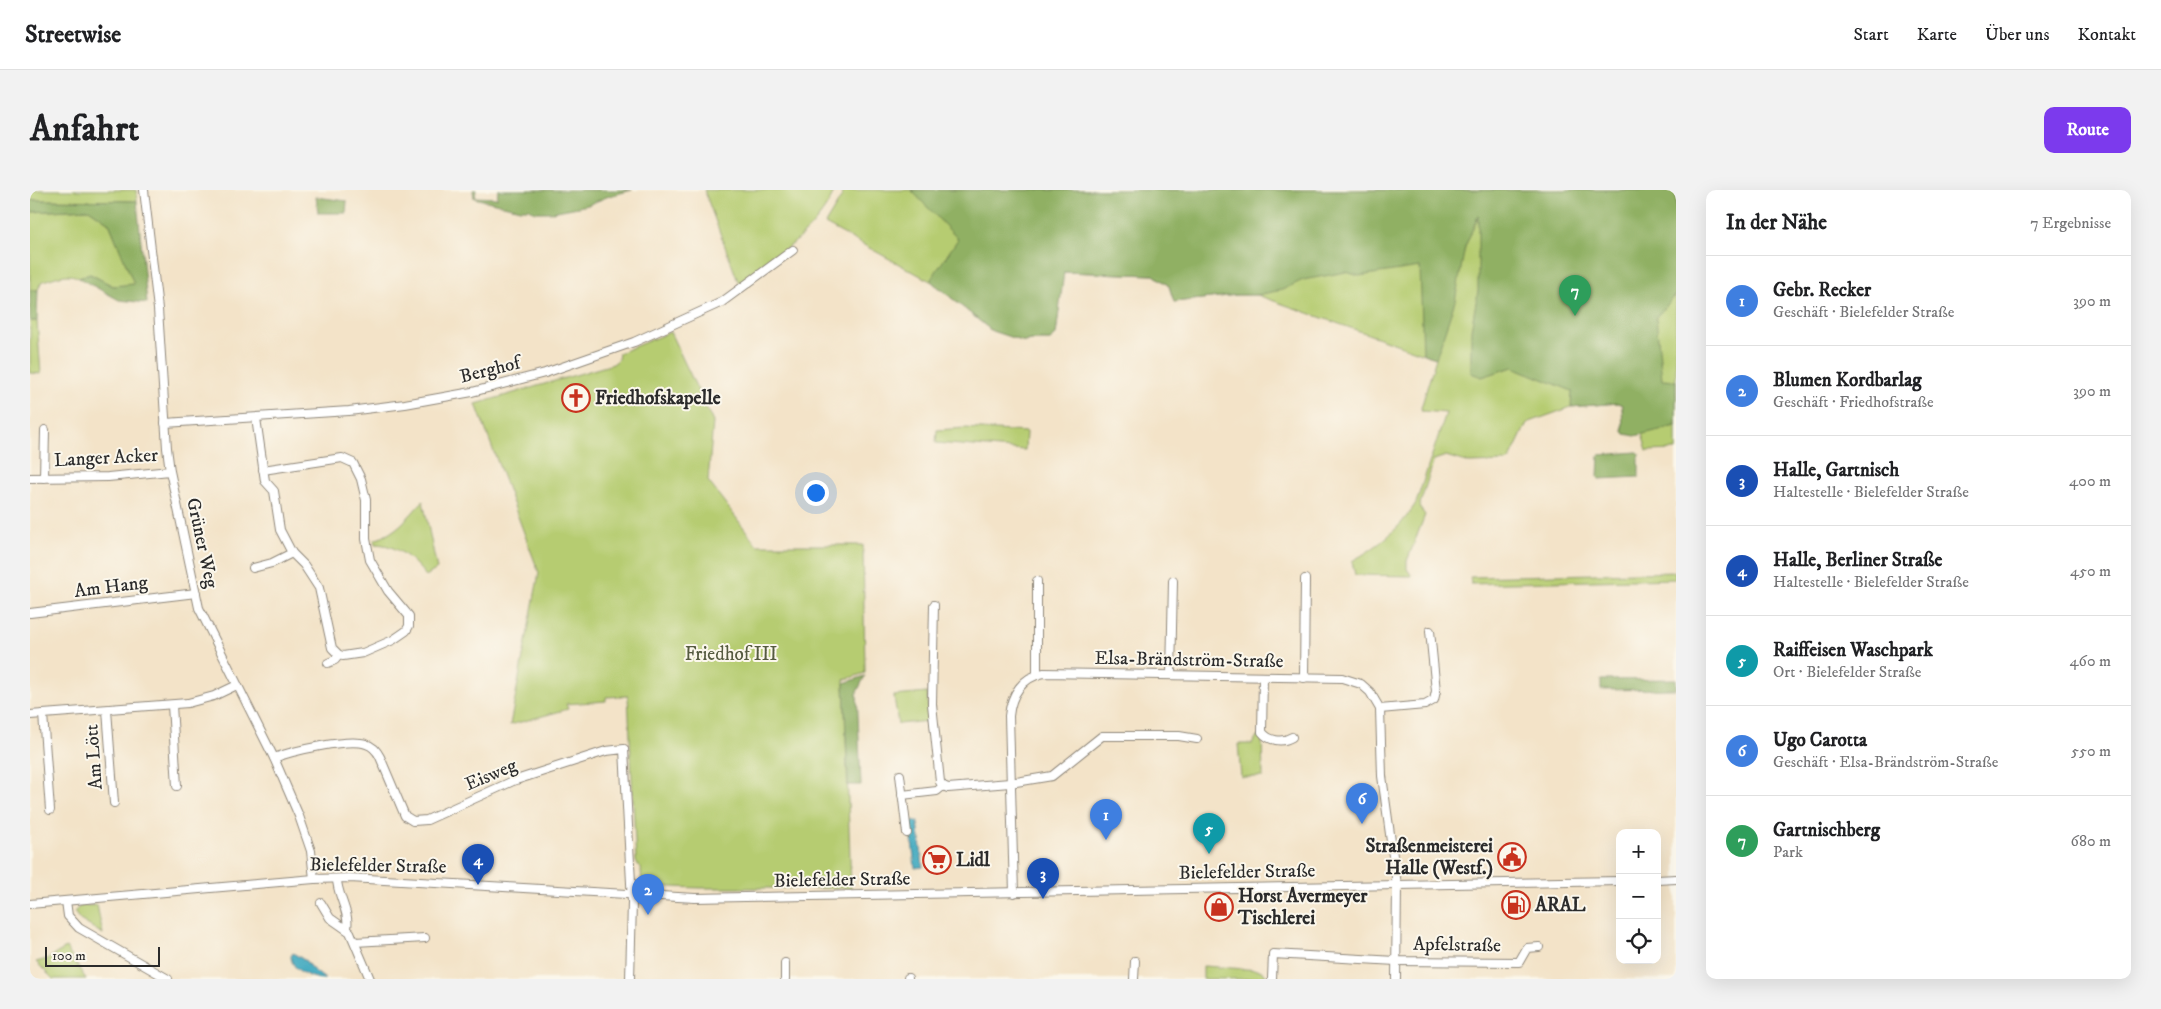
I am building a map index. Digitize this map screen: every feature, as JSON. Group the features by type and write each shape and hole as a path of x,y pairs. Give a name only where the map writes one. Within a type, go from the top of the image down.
{"street":[{"name":"Grüner Weg","path":"144,190 158,310 170,471 199,608 274,758 299,816 311,850 314,879"},
{"name":"Berghof","path":"165,423 256,418 405,404 472,392 545,373 629,344 705,310 728,298 793,250"},
{"path":"256,418 263,470 265,481 274,491 280,530 292,553 304,565 319,588 332,648 339,655 349,655 377,648 401,635 409,626 408,616 388,591 370,560 366,538 366,500 361,478 353,464 342,458 263,470"},
{"name":"Langer Acker","path":"44,430 44,478"},
{"name":"Langer Acker","path":"30,478 108,478 170,471"},
{"path":"253,568 272,563 292,553"},
{"path":"1304,678 1305,579"},
{"path":"1171,675 1173,581"},
{"path":"1014,893 1010,783 1010,707 1018,690 1030,678 1037,675 1038,582"},
{"name":"Am Hang","path":"30,613 196,593"},
{"path":"934,605 932,704 940,782 943,786 948,788 1010,783 1052,776 1102,736 1179,736 1197,739"},
{"path":"1396,979 1397,885 1382,776 1380,709 1425,705 1434,700 1436,691 1430,631"},
{"path":"328,663 336,660 339,655"},
{"name":"Elsa-Brändström-Straße","path":"1037,675 1342,678 1362,684 1370,692 1380,709"},
{"path":"1263,678 1262,732 1266,738 1272,740 1287,740 1292,736"},
{"name":"Am Lött","path":"30,715 188,703 214,696 237,685"},
{"path":"172,705 177,786"},
{"name":"Am Lött","path":"107,710 114,803"},
{"path":"43,714 50,810"},
{"name":"Eisweg","path":"274,758 287,753 349,742 369,744 380,756 405,816 418,822 427,820 513,782 606,751 624,749 632,895"},
{"path":"900,775 907,833"},
{"path":"902,795 937,791 943,786"},
{"name":"Bielefelder Straße","path":"30,904 314,879 415,881 696,898 780,898 1616,881"},
{"path":"337,879 347,928 370,979"},
{"path":"1661,880 1676,879"},
{"path":"630,979 632,895"},
{"path":"66,901 68,916 79,928 168,979"},
{"path":"321,903 330,918 347,928"},
{"path":"354,942 425,938"},
{"name":"Apfelstraße","path":"1396,961 1519,962 1527,948 1539,948"},
{"path":"1272,979 1273,954 1396,961"},
{"path":"1134,979 1135,962"},
{"path":"785,963 785,979"}],"green space":[{"path":"30,190 136,190 137,201 30,200"},
{"path":"473,190 476,190 475,197 497,198 498,190 632,190 609,196 588,205 552,212 535,212 529,209 520,209 474,198"},
{"path":"704,190 835,190 827,205 806,232 739,284"},
{"path":"843,190 1676,190 1676,450 1647,451 1642,434 1625,434 1623,431 1622,405 1618,403 1571,407 1527,423 1510,459 1506,462 1469,463 1446,456 1434,460 1419,507 1425,515 1407,561 1407,569 1412,576 1355,575 1352,561 1396,529 1416,503 1446,413 1422,411 1421,408 1436,358 1257,295 1237,295 1174,302 1169,286 1154,275 1063,272 1056,335 1050,340 1029,340 1025,342 992,331 932,282 825,224 842,196"},
{"path":"911,190 1676,190 1676,295 1656,317 1662,380 1676,381 1676,426 1635,436 1625,434 1623,431 1622,405 1618,403 1571,407 1572,391 1513,367 1482,377 1471,373 1471,330 1478,291 1478,216 1465,247 1455,301 1436,358 1423,354 1420,267 1359,276 1346,272 1303,280 1282,290 1257,295 1237,295 1174,302 1169,286 1154,275 1064,272 1056,335 1050,340 1029,340 1025,342 992,331 932,282 931,279 958,239"},
{"path":"316,197 347,201 346,213 318,213"},
{"path":"30,200 137,201 147,303 119,300 79,278 90,274 113,286 134,284 109,223 89,209 30,212"},
{"path":"89,209 109,223 135,285 113,286 90,274 79,278 65,275 41,282 38,290 30,290 30,212"},
{"path":"30,290 38,290 37,321 30,321"},
{"path":"30,321 37,321 41,374 30,373"},
{"name":"Friedhof III","path":"670,332 713,422 708,481 757,545 863,545 865,673 844,680 851,888 642,886 641,868 636,862 628,696 606,697 606,701 566,704 568,709 510,725 539,573 476,404 613,364 618,360 619,353"},
{"path":"965,428 1026,432 1025,450 936,443 937,430"},
{"path":"1637,452 1639,454 1639,477 1599,479 1599,455"},
{"path":"423,501 437,569 426,576 404,554 391,547 375,544 374,540 395,529"},
{"path":"1676,572 1676,579 1471,584 1470,577"},
{"path":"865,676 857,692 861,785 848,785 844,683"},
{"path":"1676,679 1676,689 1601,690 1601,680"},
{"path":"927,693 929,721 898,724 894,696"},
{"path":"1258,735 1262,738 1263,777 1241,777 1238,744 1252,744"},
{"path":"97,905 103,934 80,920 74,912 80,906"},
{"path":"66,948 86,979 53,979 36,962 47,959"},
{"path":"1203,966 1260,970 1267,979 1203,979"}],"water":[{"path":"918,821 923,867 915,868 910,822"},
{"path":"293,953 306,961 311,968 325,979 314,978 298,970 292,961 291,956"}],"place":[{"name":"Gartnischberg","path":"1575,316"},
{"name":"Friedhofskapelle","path":"576,398"},
{"name":"Ugo Carotta","path":"1362,824"},
{"name":"Gebr. Recker","path":"1106,840"},
{"name":"Raiffeisen Waschpark","path":"1209,854"},
{"name":"Straßenmeisterei Halle (Westf.)","path":"1512,857"},
{"name":"Lidl","path":"937,860"},
{"name":"Halle, Berliner Straße","path":"478,885"},
{"name":"Halle, Gartnisch","path":"1043,899"},
{"name":"ARAL","path":"1516,905"},
{"name":"Horst Avermeyer Tischlerei","path":"1219,907"},
{"name":"Blumen Kordbarlag","path":"648,915"}]}
